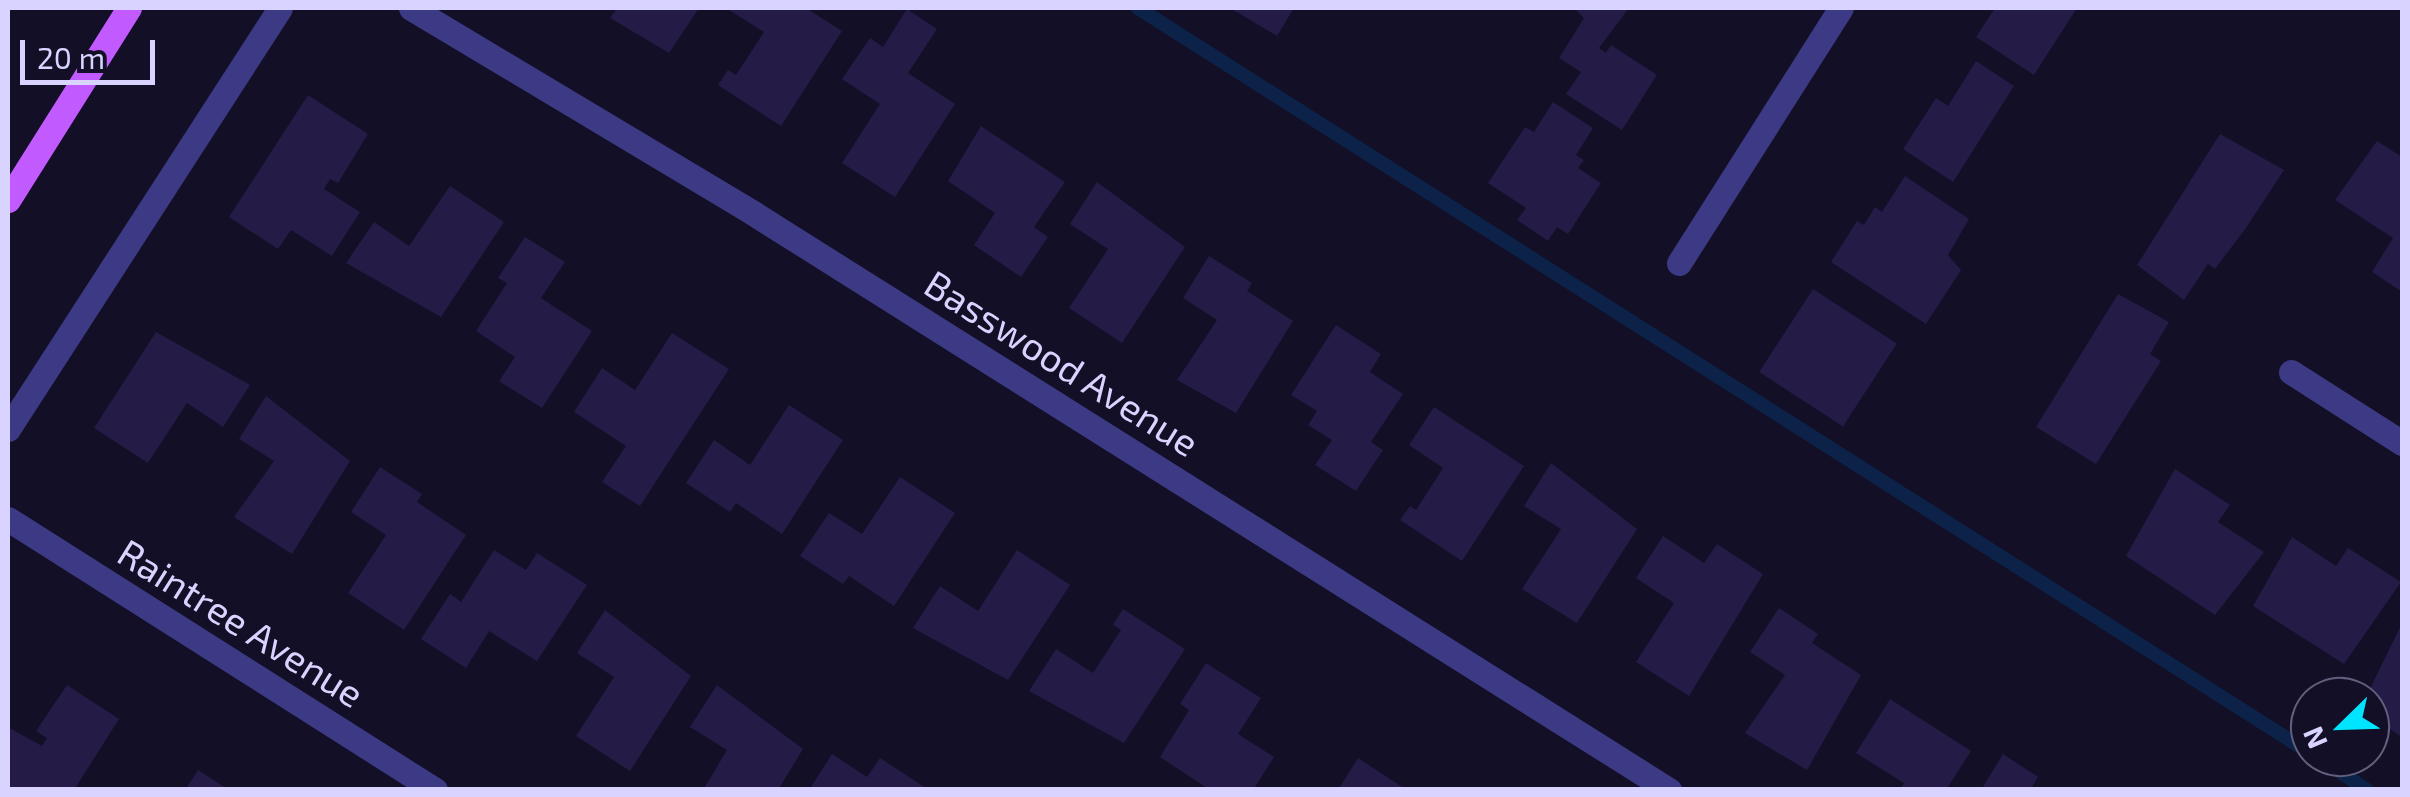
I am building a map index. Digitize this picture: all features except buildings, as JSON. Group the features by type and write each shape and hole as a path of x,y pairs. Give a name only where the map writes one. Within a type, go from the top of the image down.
{"main road":[{"path":"8,200 129,8"}],"street":[{"path":"8,429 280,8"},
{"name":"Basswood Avenue","path":"411,8 753,213 1670,790"},
{"path":"1679,263 1841,8"},
{"path":"2291,372 2402,442"},
{"name":"Raintree Avenue","path":"8,520 435,790"}],"waterway":[{"path":"1138,8 2290,740"},
{"path":"2347,777 2367,790"}]}
